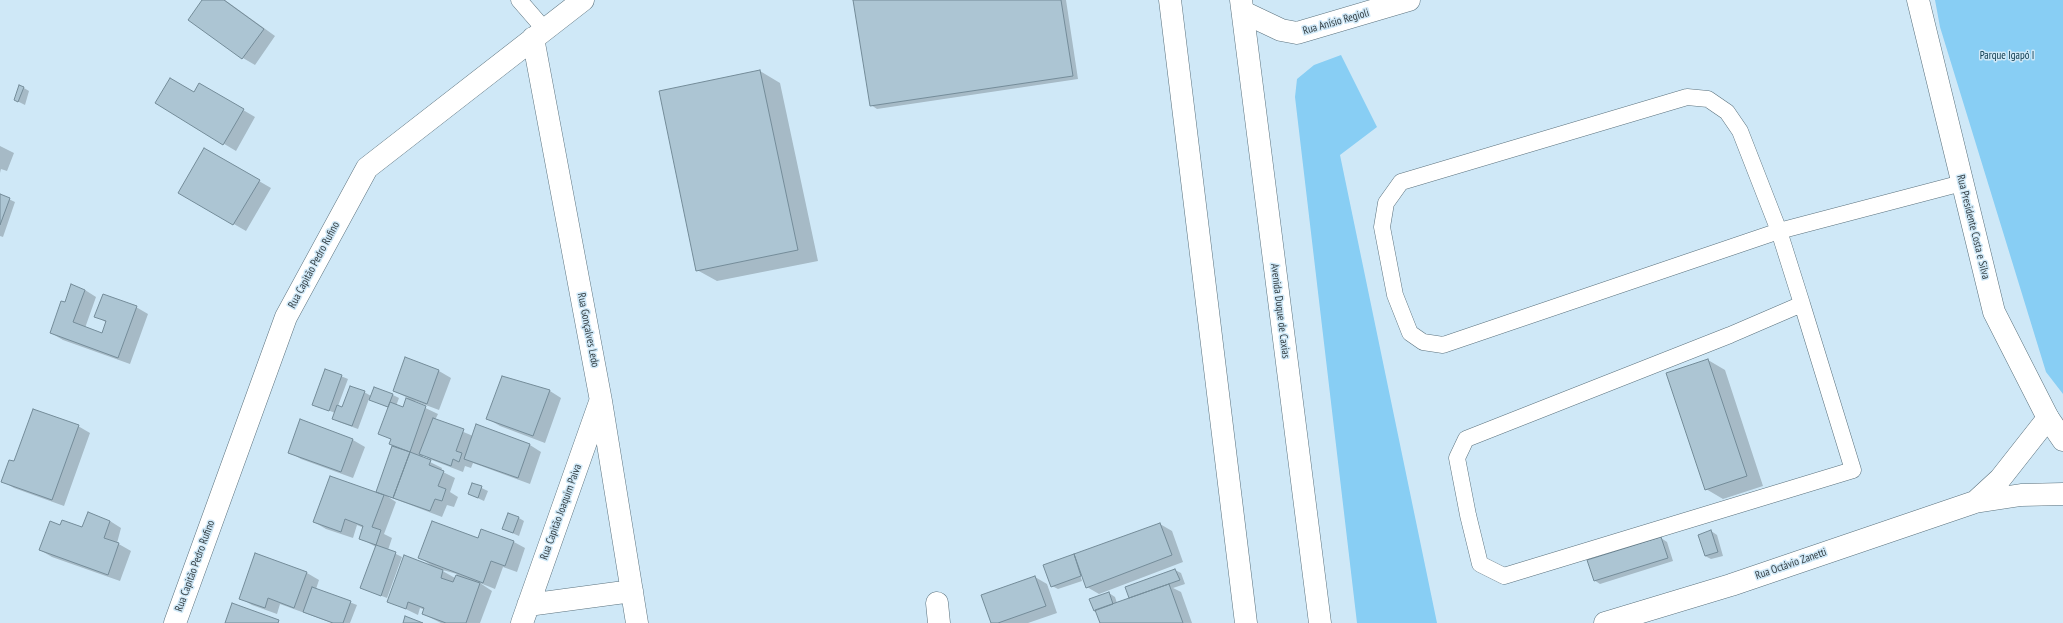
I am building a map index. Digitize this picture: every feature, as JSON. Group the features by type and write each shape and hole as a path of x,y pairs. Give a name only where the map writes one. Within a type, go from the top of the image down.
{"street":[{"name":"Rua Capitão Pedro Rufino","path":"174,623 286,317 367,168 583,0"},
{"path":"1170,0 1246,623"},
{"name":"Rua Anísio Regioli","path":"1242,6 1281,30 1297,33 1409,0"},
{"name":"Rua Presidente Costa e Silva","path":"1918,0 1994,312 2048,418 2063,440"},
{"name":"Avenida Duque de Caxias","path":"1242,6 1320,623"},
{"name":"Rua Gonçalves Ledo","path":"539,34 637,623"},
{"name":"Rua Capitão Joaquim Paiva","path":"525,614 601,401"},
{"name":"Rua Octávio Zanetti","path":"1975,502 2010,468 2048,418"},
{"name":"Rua Octávio Zanetti","path":"1605,623 1731,585 1975,502 2021,495 2063,494"},
{"path":"525,614 632,591"}],"lane":[{"path":"519,0 539,34"},
{"path":"1802,304 1730,335 1466,439 1457,458 1468,515 1480,564 1504,576 1853,470 1802,304 1779,231 1740,131 1727,112 1708,99 1687,97 1402,182 1386,203 1382,227 1395,295 1410,333 1423,342 1444,345 1779,231 1962,183"}],"green space":[{"name":"Parque Igapó I","path":"1935,0 2063,0 2063,394 2046,372 1940,27"},
{"path":"1341,55 1377,127 1340,155 1437,623 1357,623 1295,97 1297,79 1314,65"}],"building":[{"path":"202,0 224,0 264,29 242,59 188,20"},
{"path":"853,0 1061,0 1073,76 870,106"},
{"path":"760,70 798,250 696,271 659,91"},
{"path":"170,78 194,92 199,83 244,109 223,145 155,103"},
{"path":"19,85 24,87 18,102 14,100"},
{"path":"204,148 260,180 233,225 178,193"},
{"path":"0,194 10,198 0,225"},
{"path":"71,284 85,290 73,322 102,333 106,321 94,317 103,294 137,306 118,358 50,333 61,301 65,302"},
{"path":"405,357 439,370 427,404 393,391"},
{"path":"1708,359 1747,476 1705,490 1666,373"},
{"path":"325,369 342,375 329,411 312,405"},
{"path":"502,376 550,390 533,436 486,419"},
{"path":"350,386 365,391 352,426 332,419 337,405 342,407"},
{"path":"374,387 393,394 388,407 369,400"},
{"path":"406,398 426,406 410,452 389,444 391,439 378,434 390,402 403,407"},
{"path":"33,409 79,425 52,500 1,482 9,460 14,461"},
{"path":"433,418 464,429 456,451 462,453 459,462 453,459 451,466 419,454"},
{"path":"300,419 353,439 341,472 288,453"},
{"path":"476,424 530,444 518,478 464,459"},
{"path":"392,446 410,452 393,498 376,492"},
{"path":"410,452 431,460 429,465 444,471 438,486 446,489 442,501 435,499 430,511 393,498"},
{"path":"330,476 384,495 372,527 381,530 376,545 359,539 363,526 345,519 341,532 313,522"},
{"path":"472,483 482,486 478,498 468,494"},
{"path":"88,512 110,521 104,538 119,543 108,575 39,550 50,521 60,525 62,520 82,527"},
{"path":"508,513 519,517 513,533 502,529"},
{"path":"432,521 478,538 481,529 514,541 505,566 491,561 483,583 418,558"},
{"path":"1160,523 1172,555 1086,588 1074,554"},
{"path":"1711,530 1718,552 1705,556 1698,535"},
{"path":"1661,537 1668,558 1594,581 1587,560"},
{"path":"376,545 396,552 381,596 360,588"},
{"path":"255,553 307,572 294,608 268,598 265,608 239,599"},
{"path":"1074,554 1081,576 1051,587 1043,565"},
{"path":"404,555 443,570 441,578 453,582 456,575 480,583 466,623 446,623 422,614 424,608 408,602 406,609 387,602"},
{"path":"1175,569 1180,580 1129,598 1125,587"},
{"path":"1035,576 1046,606 998,623 991,623 981,595"},
{"path":"1169,584 1183,623 1100,623 1095,610"},
{"path":"312,587 351,601 343,623 333,623 303,612"},
{"path":"1109,592 1113,604 1094,611 1089,599"},
{"path":"232,603 279,620 278,623 225,623"},
{"path":"405,616 423,623 403,623"}]}
